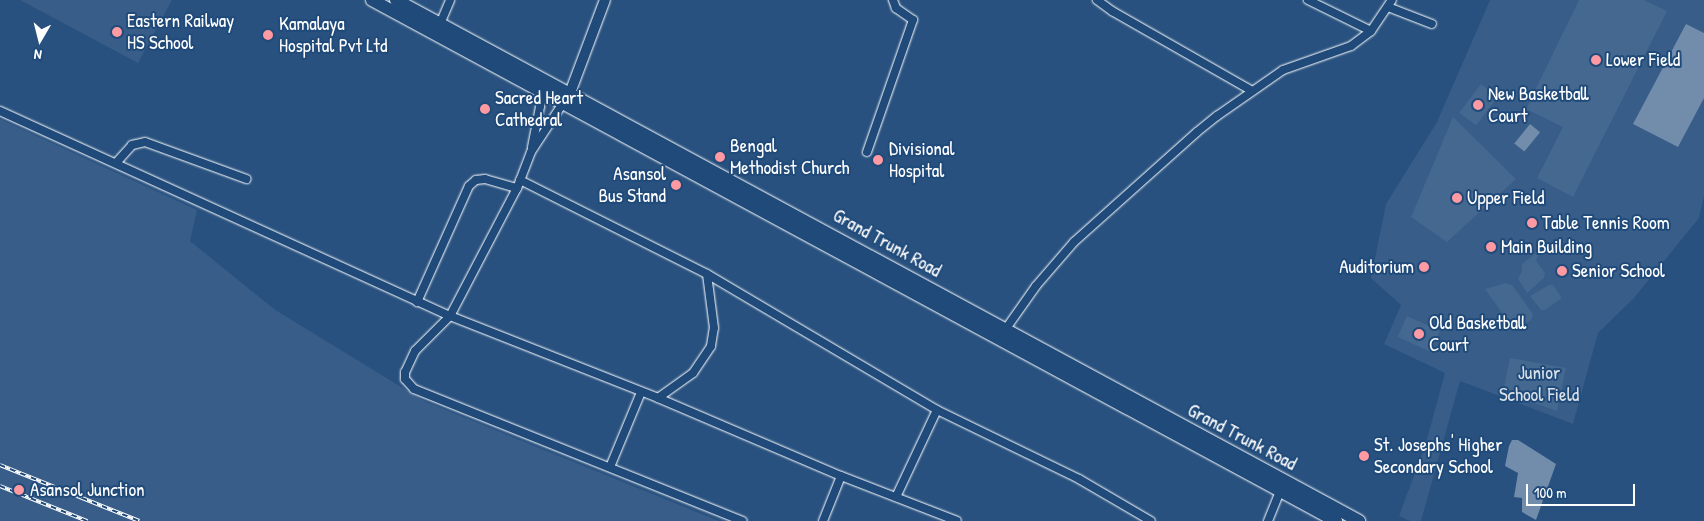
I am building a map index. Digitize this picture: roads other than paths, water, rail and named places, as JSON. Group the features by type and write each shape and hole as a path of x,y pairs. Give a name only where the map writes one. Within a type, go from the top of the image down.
{"main road":[{"path":"372,0 543,92 567,98 1282,486 1336,521"},
{"name":"Grand Trunk Road","path":"396,0 567,98 1005,330 1282,486 1359,521"}],"street":[{"path":"440,24 450,0"},
{"path":"531,152 567,98 605,0"},
{"path":"867,152 913,20 896,8 893,0"},
{"path":"1097,0 1112,11 1252,91"},
{"path":"1308,0 1371,31"},
{"path":"1005,330 1036,286 1074,242 1197,132 1252,91 1290,67 1345,50 1371,31 1390,3 1432,24"},
{"path":"543,92 531,152 517,188 450,316 411,357 405,372 408,385 742,521"},
{"path":"0,110 417,302 658,398 841,476 957,521"},
{"path":"116,162 132,145 145,142 246,178"},
{"path":"417,302 469,186 476,180 485,179 517,188"},
{"path":"520,180 707,274 937,410 1079,479 1151,521"},
{"path":"658,398 694,373 711,346 714,328 707,274"},
{"path":"610,467 641,392"},
{"path":"896,498 937,410"},
{"path":"823,521 841,476"},
{"path":"1268,521 1282,486"}],"railway":[{"path":"0,465 139,521"},
{"path":"0,486 87,521"}],"place":[{"name":"Eastern Railway HS School","path":"117,32"},
{"name":"Kamalaya Hospital Pvt Ltd","path":"268,35"},
{"name":"Lower Field","path":"1596,60"},
{"name":"New Basketball Court","path":"1478,105"},
{"name":"Sacred Heart Cathedral","path":"485,109"},
{"name":"Bengal Methodist Church","path":"720,157"},
{"name":"Divisional Hospital","path":"878,160"},
{"name":"Asansol Bus Stand","path":"676,185"},
{"name":"Upper Field","path":"1457,198"},
{"name":"Table Tennis Room","path":"1532,223"},
{"name":"Main Building","path":"1491,247"},
{"name":"Auditorium","path":"1424,267"},
{"name":"Senior School","path":"1562,271"},
{"name":"Old Basketball Court","path":"1419,334"},
{"name":"St. Josephs' Higher Secondary School","path":"1364,456"},
{"name":"Asansol Junction","path":"19,490"}],"park label":[{"name":"Junior School Field","path":"1539,384"}]}
